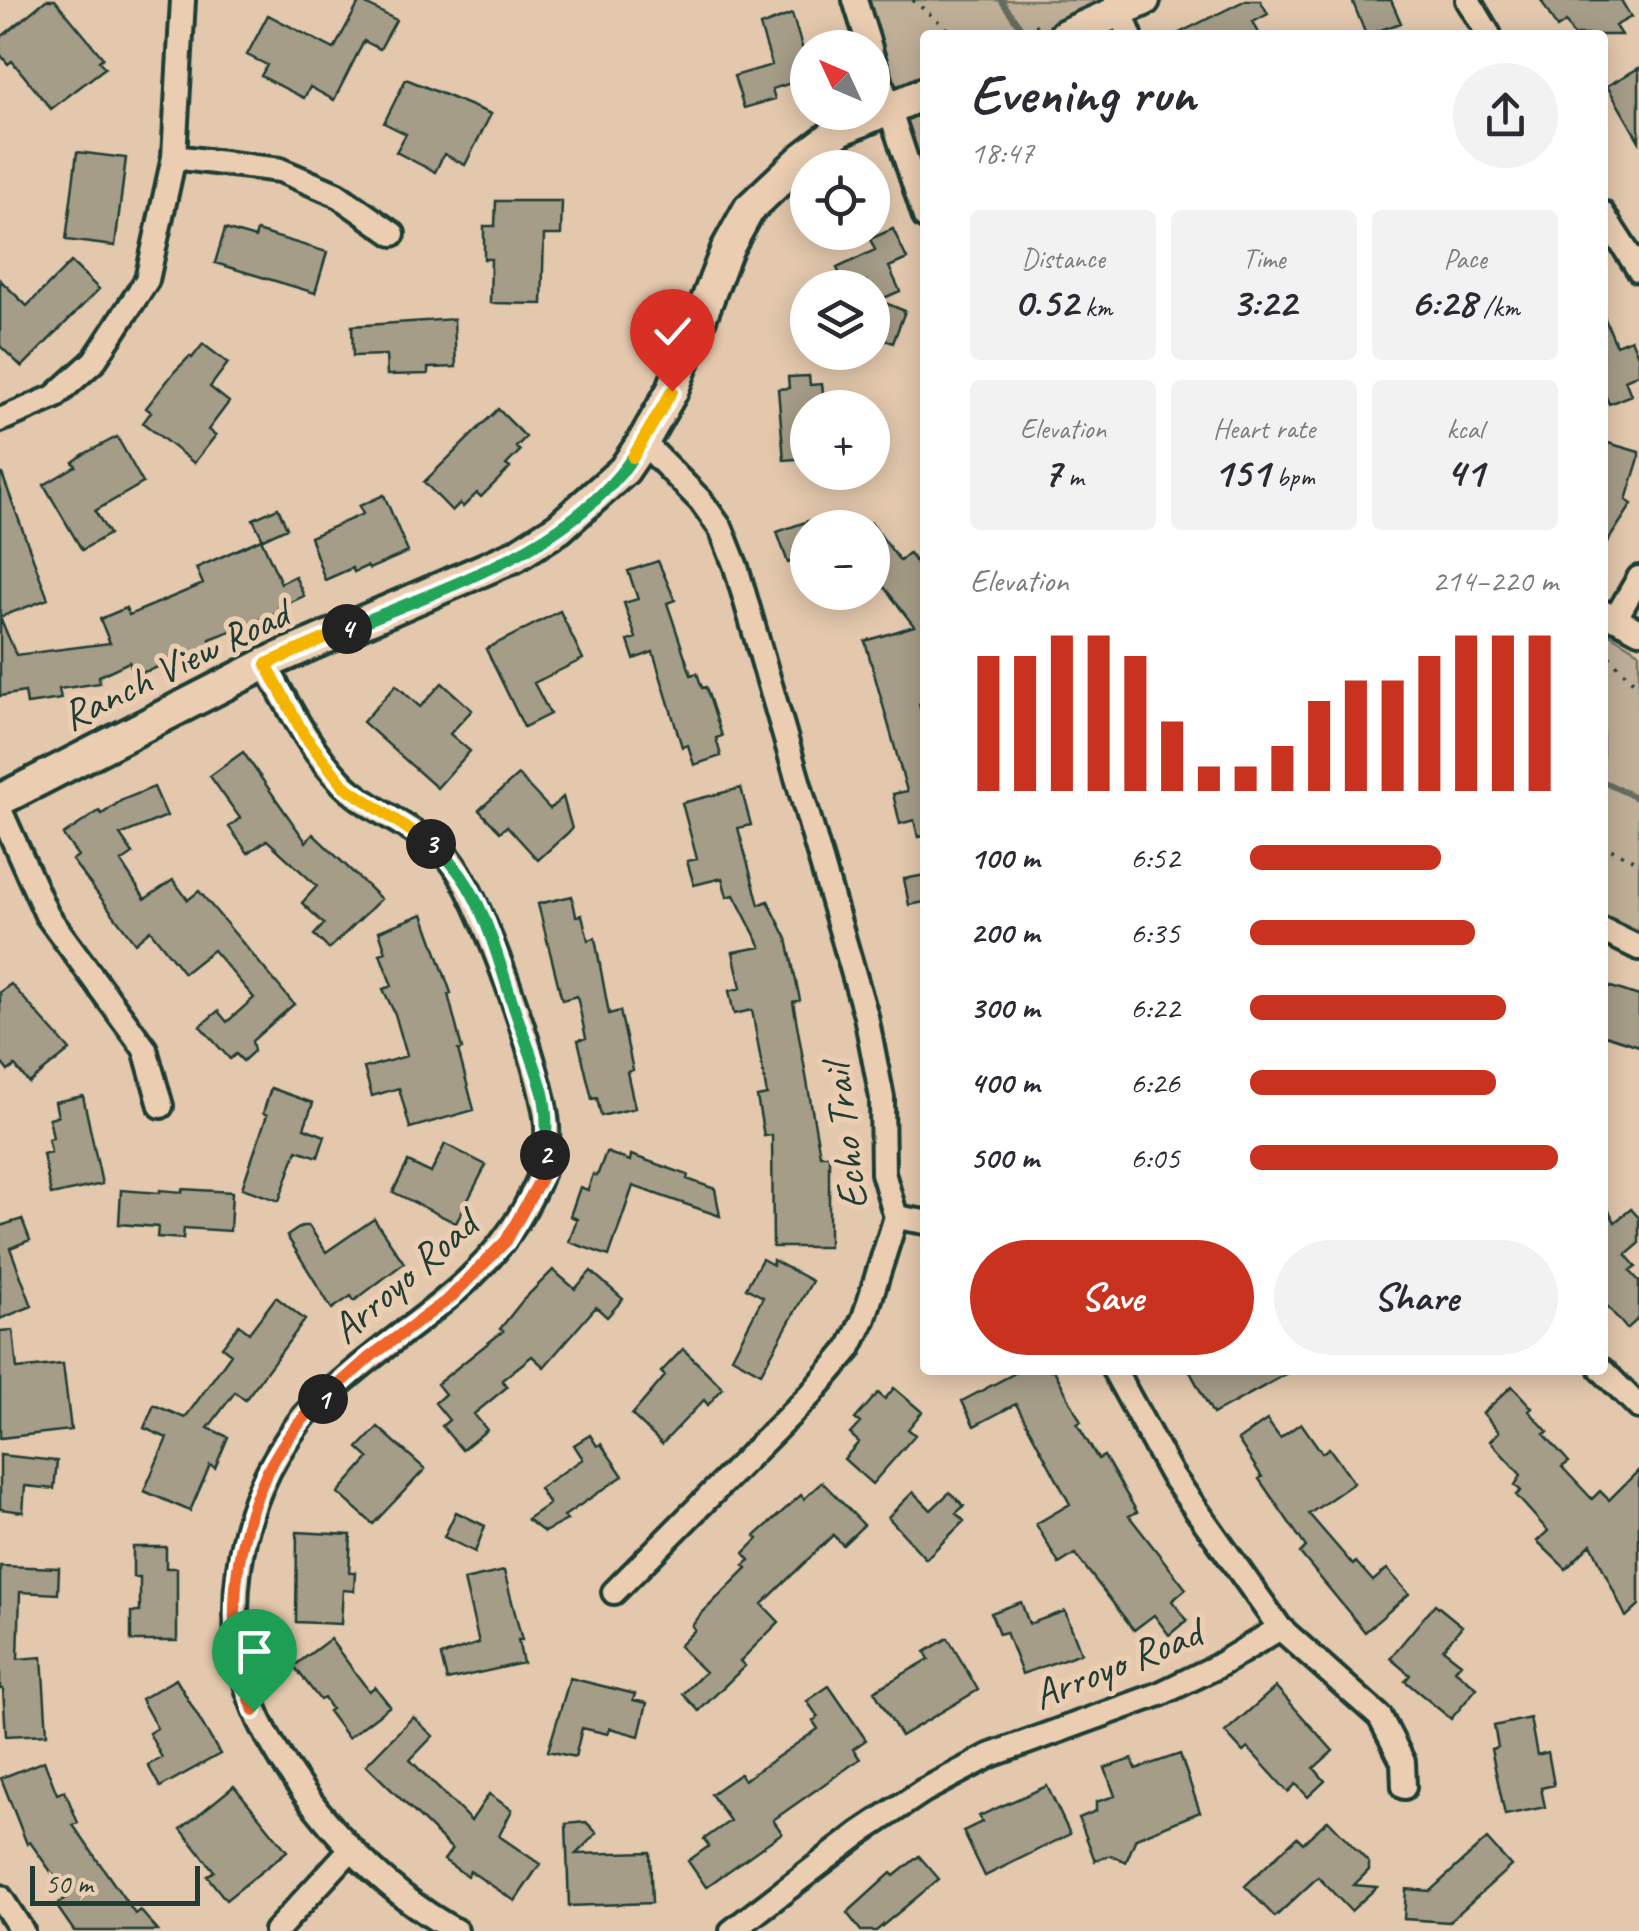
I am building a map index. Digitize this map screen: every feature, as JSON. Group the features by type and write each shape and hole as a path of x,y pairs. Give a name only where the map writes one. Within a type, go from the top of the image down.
{"street":[{"path":"0,420 54,397 94,361 146,280 174,157 183,0"},
{"path":"856,0 865,30"},
{"path":"1468,0 1486,30"},
{"path":"1064,28 1128,11"},
{"name":"Ranch View Road","path":"890,107 920,95"},
{"path":"890,114 920,202"},
{"name":"Ranch View Road","path":"0,800 266,664 514,556 590,503 624,470 672,391 727,249 749,209 802,159 840,130"},
{"path":"174,157 280,170 336,194 392,234"},
{"path":"1608,222 1639,270"},
{"name":"Echo Trail","path":"614,1592 812,1394 849,1349 864,1318 896,1217 883,1173 882,1098 866,1016 736,566 721,529 701,501 643,442"},
{"path":"1639,578 1609,615 1639,631"},
{"name":"Arroyo Road","path":"266,664 304,735 344,786 448,856 466,881 484,920 544,1095 544,1173 506,1241 450,1298 370,1357 304,1415 258,1488 242,1542 236,1592 236,1647 254,1711 279,1757 350,1850 419,1910 456,1931"},
{"path":"0,810 47,915 145,1049 161,1106"},
{"path":"1608,933 1639,948"},
{"path":"896,1217 920,1221"},
{"path":"1117,1375 1171,1474 1280,1628 1380,1717 1403,1762 1404,1787"},
{"path":"1607,1375 1639,1407"},
{"name":"Arroyo Road","path":"732,1931 860,1832 923,1792 991,1755 1174,1687 1280,1628"},
{"path":"276,1931 350,1850"},
{"path":"0,1897 22,1931"}],"path":[{"path":"914,0 948,30"},
{"path":"1608,655 1639,688"},
{"path":"1608,848 1639,863"}],"shaded area":[{"path":"869,0 1093,0 1104,30 920,30 920,163 890,67 890,30 878,30"},
{"path":"1608,633 1639,652 1639,932 1608,917"}],"building":[{"path":"46,0 55,0 103,58 99,61 105,68 51,109 12,61 8,64 0,54 0,38"},
{"path":"1246,0 1260,0 1268,14 1253,22 1257,30 1185,30"},
{"path":"1352,0 1391,0 1401,23 1381,30 1364,30"},
{"path":"1541,0 1621,0 1631,17 1615,26 1621,35 1608,35 1608,30 1570,30 1566,22 1557,28"},
{"path":"360,1 396,20 380,49 364,41 334,100 310,87 304,98 261,76 267,65 247,55 268,15 334,49"},
{"path":"792,14 797,30 790,30 790,83 772,89 775,99 744,108 734,76 772,65 760,26"},
{"path":"1639,68 1639,141 1608,88"},
{"path":"406,79 491,114 465,165 444,154 435,172 396,152 406,134 384,123"},
{"path":"77,152 126,158 115,246 66,240"},
{"path":"496,201 562,201 561,235 544,235 542,304 490,303 491,259 484,259 484,226 495,226"},
{"path":"225,229 255,238 257,231 327,252 315,293 215,263"},
{"path":"893,229 907,259 889,267 900,291 890,295 890,270 838,270 875,250 890,250"},
{"path":"71,262 99,289 22,367 0,346 0,280 27,306"},
{"path":"890,305 905,311 893,343 890,342"},
{"path":"454,319 456,367 428,368 428,374 387,375 386,355 353,356 352,326"},
{"path":"1608,326 1616,345 1631,339 1639,358 1639,374 1625,380 1631,395 1609,404"},
{"path":"203,344 228,363 210,387 229,402 208,430 216,435 194,463 143,423 151,412 146,408"},
{"path":"809,376 810,385 822,384 823,390 790,390 790,460 784,460 778,389 789,388 788,377"},
{"path":"498,409 526,437 516,447 520,451 506,465 510,468 481,497 477,493 463,507 460,503 452,511 424,482"},
{"path":"117,437 143,483 95,511 109,534 82,550 44,485 76,466 73,462 84,454"},
{"path":"1608,443 1639,452 1626,500 1632,504 1608,541"},
{"path":"0,475 48,599 0,617"},
{"path":"384,495 408,552 369,569 367,566 354,572 352,568 325,580 310,537 363,514 359,506"},
{"path":"278,508 287,528 263,539 253,519"},
{"path":"790,527 790,562 788,563 777,532"},
{"path":"261,539 281,583 295,576 304,596 278,608 280,612 210,639 212,645 167,664 135,675 129,662 99,676 100,683 59,689 61,699 27,704 25,692 0,696 0,617 16,655 110,643 100,619 126,608 129,615 203,584 196,568"},
{"path":"890,548 900,561 909,553 920,567 918,837 914,820 900,824 893,794 907,791 865,641 914,626 890,595"},
{"path":"658,561 675,600 667,603 691,675 697,673 702,688 706,687 722,736 716,738 721,756 694,765 688,745 682,747 653,652 634,659 628,641 636,638 624,603 638,599 628,571"},
{"path":"560,611 583,659 534,683 550,714 524,727 486,649"},
{"path":"442,683 472,710 450,734 470,751 437,788 363,722 396,685 420,707"},
{"path":"243,752 306,842 313,834 381,899 329,949 314,935 324,924 302,903 317,886 267,840 248,853 229,827 240,818 210,776"},
{"path":"518,775 550,809 563,797 572,829 538,860 507,826 500,832 479,810"},
{"path":"154,787 167,816 120,835 133,854 121,862 145,899 173,880 188,900 199,891 294,1004 252,1041 254,1051 243,1061 236,1054 230,1059 200,1026 218,1011 227,1022 254,998 213,950 184,973 150,930 135,943 72,860 78,856 63,835 99,811 102,814 122,800"},
{"path":"741,788 751,825 738,828 759,905 768,901 787,939 800,1000 793,1002 820,1155 829,1155 829,1247 773,1247 772,1135 764,1136 757,1097 767,1095 752,1010 734,1014 729,991 741,988 733,952 761,947 734,895 727,897 722,878 694,885 687,861 697,859 682,803"},
{"path":"920,876 920,903 909,905 904,879"},
{"path":"572,896 576,916 582,915 588,940 595,938 609,1014 620,1011 633,1070 627,1072 635,1108 601,1116 597,1098 592,1099 578,1040 586,1038 577,996 562,1000 538,904"},
{"path":"423,914 451,993 448,994 462,1049 458,1050 474,1110 410,1128 399,1088 372,1096 364,1068 407,1056 383,989 392,986 380,954 386,952 379,931"},
{"path":"11,984 70,1050 29,1083 15,1066 8,1071 0,1061 0,992"},
{"path":"1608,986 1639,996 1639,1046 1608,1036"},
{"path":"271,1088 313,1103 304,1128 325,1136 318,1157 297,1150 279,1201 242,1188 267,1115 263,1113"},
{"path":"83,1096 102,1184 51,1195 43,1154 51,1152 49,1118 58,1116 55,1102"},
{"path":"445,1144 486,1165 456,1223 393,1192 408,1162 431,1173"},
{"path":"606,1152 630,1161 631,1155 715,1189 720,1216 633,1186 609,1256 569,1242 577,1219 570,1216 580,1187 588,1190"},
{"path":"182,1189 232,1192 230,1231 184,1228 183,1239 157,1237 158,1227 119,1224 121,1190 160,1193"},
{"path":"1608,1209 1615,1222 1631,1209 1639,1218 1639,1244 1626,1255 1636,1267 1630,1271 1639,1281 1639,1318 1627,1329 1608,1307"},
{"path":"22,1219 30,1240 10,1248 32,1306 0,1319 0,1226"},
{"path":"374,1219 404,1263 354,1301 351,1296 332,1309 287,1236 309,1226 326,1252"},
{"path":"762,1259 773,1265 773,1260 812,1281 761,1373 732,1357 763,1297 746,1288"},
{"path":"553,1270 575,1289 591,1271 623,1299 607,1317 596,1307 544,1367 532,1356 502,1380 507,1387 474,1414 487,1430 462,1450 442,1426 449,1420 435,1403 445,1394 437,1384 503,1331 500,1329 523,1300"},
{"path":"276,1297 305,1320 245,1400 235,1392 208,1428 228,1437 215,1468 210,1465 190,1511 144,1491 167,1438 144,1428 154,1405 185,1418 231,1354 222,1347 239,1325 249,1333"},
{"path":"13,1330 17,1369 63,1364 71,1430 0,1438 0,1331"},
{"path":"683,1349 723,1388 708,1405 704,1400 662,1444 632,1415 665,1376 661,1372"},
{"path":"1011,1375 1057,1375 1081,1422 1077,1424 1098,1459 1104,1456 1137,1512 1129,1516 1186,1589 1172,1601 1187,1620 1169,1635 1154,1615 1134,1630 1075,1554 1059,1564 1036,1524 1070,1504 1016,1404 974,1426 962,1401"},
{"path":"1192,1375 1285,1375 1213,1414"},
{"path":"1512,1386 1548,1432 1544,1434 1569,1462 1562,1467 1592,1499 1600,1491 1609,1500 1639,1470 1639,1605 1626,1617 1591,1544 1566,1569 1537,1541 1548,1531 1516,1495 1521,1491 1515,1485 1521,1475 1490,1441 1499,1432 1483,1413"},
{"path":"894,1388 922,1412 908,1429 915,1435 872,1484 844,1459 859,1442 850,1434 860,1423 855,1419 878,1393 885,1399"},
{"path":"1267,1420 1280,1438 1301,1423 1322,1453 1329,1448 1354,1483 1309,1514 1353,1565 1356,1562 1373,1581 1387,1569 1409,1594 1365,1632 1300,1553 1306,1547 1259,1479 1262,1477 1238,1440"},
{"path":"378,1427 425,1469 373,1524 338,1493 369,1458 358,1448"},
{"path":"590,1435 623,1476 564,1516 567,1520 544,1532 527,1519 549,1504 539,1488 583,1459 574,1445"},
{"path":"0,1455 57,1461 54,1489 25,1486 23,1512 0,1509"},
{"path":"822,1482 864,1525 843,1545 833,1535 762,1604 779,1622 740,1661 745,1666 699,1711 683,1694 705,1672 679,1646 695,1630 692,1626 701,1614 747,1568 744,1565 750,1560 744,1553 758,1539 755,1536 801,1495 804,1499"},
{"path":"913,1492 931,1510 950,1492 964,1506 956,1513 964,1521 926,1559 888,1517"},
{"path":"456,1512 485,1526 475,1552 444,1537"},
{"path":"297,1532 351,1535 349,1572 355,1572 354,1591 343,1590 341,1624 296,1622"},
{"path":"133,1547 166,1547 166,1568 177,1568 177,1641 131,1641 131,1612 140,1612 140,1577 133,1577"},
{"path":"0,1566 59,1568 58,1594 20,1592 18,1659 42,1657 47,1734 6,1736 0,1689"},
{"path":"504,1571 522,1640 518,1640 523,1663 447,1680 441,1656 479,1643 464,1580"},
{"path":"1021,1602 1029,1624 1065,1611 1081,1653 1022,1674 1006,1632 999,1634 991,1613"},
{"path":"1435,1604 1462,1626 1443,1649 1461,1663 1455,1670 1477,1688 1451,1719 1405,1681 1410,1675 1390,1658"},
{"path":"948,1638 978,1690 901,1736 874,1691 929,1659 925,1652"},
{"path":"330,1639 369,1691 375,1687 390,1706 348,1738 328,1711 331,1709 324,1698 320,1700 294,1666"},
{"path":"570,1678 635,1694 633,1700 647,1703 639,1736 610,1728 608,1734 582,1728 575,1757 548,1751"},
{"path":"176,1679 220,1754 160,1787 148,1765 162,1758 149,1733 157,1728 141,1699"},
{"path":"829,1686 866,1740 853,1749 860,1759 773,1820 782,1833 706,1887 688,1861 709,1846 704,1839 730,1821 711,1794 740,1774 744,1780 818,1729 813,1721 818,1717 807,1701"},
{"path":"1276,1687 1333,1751 1314,1768 1325,1781 1308,1797 1296,1784 1288,1792 1248,1748 1243,1752 1225,1732"},
{"path":"413,1717 433,1736 410,1760 471,1821 489,1794 512,1810 499,1836 540,1864 515,1901 470,1871 467,1876 444,1860 452,1849 366,1765"},
{"path":"1530,1718 1537,1755 1548,1752 1554,1785 1541,1788 1545,1807 1505,1815 1491,1749 1498,1747 1494,1726"},
{"path":"1180,1754 1200,1812 1136,1838 1126,1862 1111,1855 1095,1861 1079,1818 1096,1811 1096,1802 1115,1796 1105,1768 1132,1759 1136,1769"},
{"path":"44,1761 57,1794 65,1791 78,1823 73,1825 135,1914 140,1910 158,1931 74,1931 56,1905 68,1896 30,1842 27,1844 1,1778"},
{"path":"234,1786 287,1851 226,1900 207,1876 214,1871 181,1829"},
{"path":"1047,1786 1070,1834 985,1876 963,1831 982,1822 979,1816"},
{"path":"1328,1820 1369,1863 1369,1870 1354,1885 1377,1887 1351,1911 1318,1877 1275,1917 1245,1886 1297,1837 1303,1843"},
{"path":"586,1822 597,1833 576,1854 650,1852 652,1903 569,1906 566,1824"},
{"path":"1487,1839 1511,1866 1449,1922 1404,1919 1406,1889 1430,1891"},
{"path":"919,1856 939,1879 876,1931 861,1931 847,1913 891,1873 894,1876"}],"waterway":[{"path":"1001,0 1021,30"},
{"path":"1608,784 1639,799"}],"route":[{"path":"254,1711 236,1647 236,1592 242,1542 258,1488 304,1415 370,1357 450,1298 506,1241 544,1173 547,1128 544,1095 484,920 466,881 448,856 344,786 304,735 266,664 514,556 559,528 624,470 672,391"}]}
